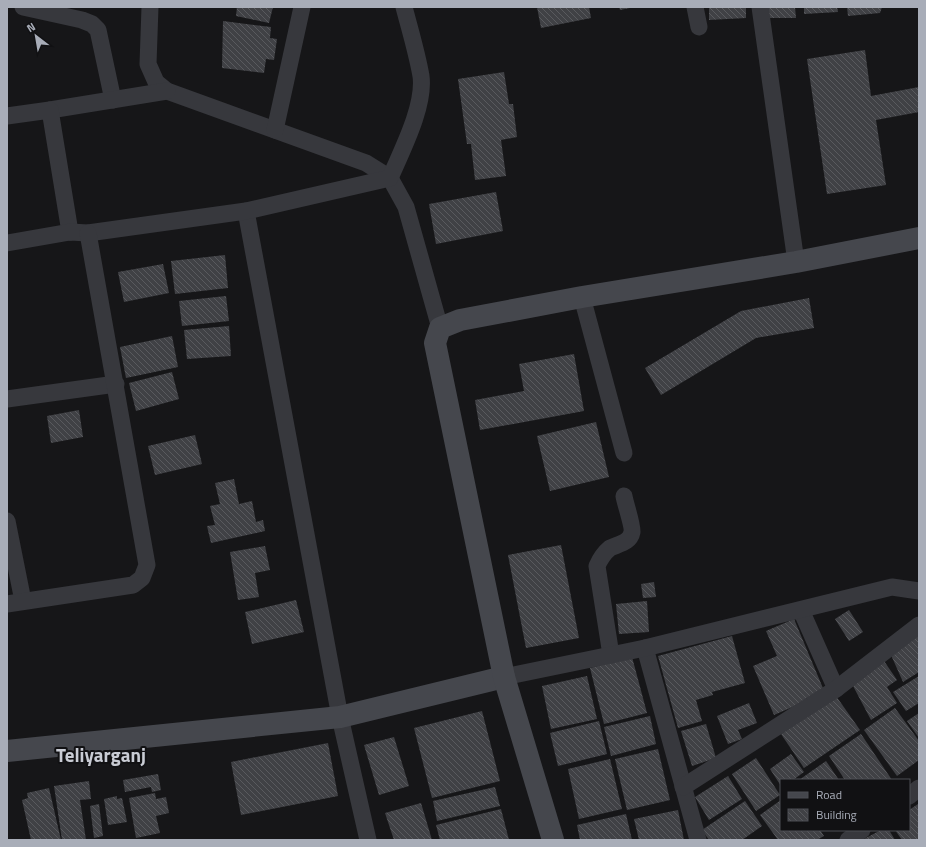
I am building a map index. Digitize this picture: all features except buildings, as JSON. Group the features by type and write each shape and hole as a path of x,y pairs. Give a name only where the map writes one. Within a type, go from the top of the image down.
{"street":[{"path":"23,7 82,20 92,24 98,30 113,100"},
{"path":"275,130 302,7"},
{"path":"390,178 417,112 420,91 421,77 404,7"},
{"path":"696,7 698,27"},
{"path":"760,7 796,262"},
{"path":"149,8 148,64 156,82 167,91 366,163 390,178 406,207 440,328 435,342 504,677 552,840"},
{"path":"7,116 167,91"},
{"path":"50,110 70,232"},
{"path":"7,243 70,232 88,233 246,211 390,178"},
{"path":"246,211 340,717 368,840"},
{"path":"7,521 15,602 133,585 142,578 147,565 88,233"},
{"path":"440,328 460,320 582,297 796,262 919,238"},
{"path":"582,297 624,453"},
{"path":"7,399 116,384"},
{"path":"611,655 597,566 600,558 610,549 630,538 632,531 624,496"},
{"path":"7,751 340,717 504,677 645,648 892,587 919,591"},
{"path":"801,610 836,689"},
{"path":"684,788 836,689 919,625"},
{"path":"645,648 698,840"},
{"path":"910,795 919,788"},
{"path":"848,840 861,831"}],"district":[{"name":"Teliyarganj","path":"101,755"}]}
